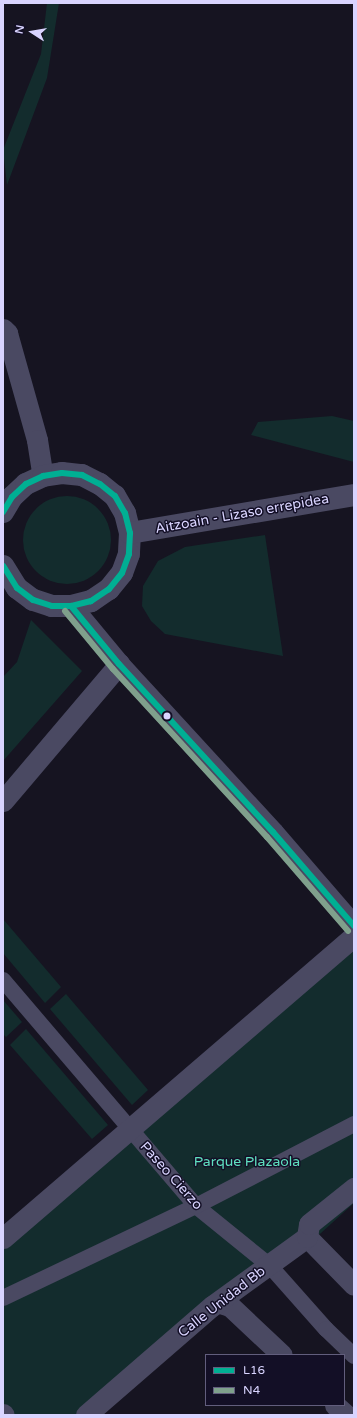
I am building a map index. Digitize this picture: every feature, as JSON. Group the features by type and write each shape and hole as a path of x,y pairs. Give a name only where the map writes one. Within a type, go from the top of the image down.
{"street":[{"path":"3,329 7,333 37,440 43,476"},
{"path":"3,512 17,493 43,476 62,473 82,475 100,484 115,496 125,513 130,533 129,554 124,566 109,590 91,601 71,606 52,606 33,600 17,588 4,570"},
{"name":"Aitzoain - Lizaso errepidea","path":"130,533 354,495"},
{"path":"71,606 119,664 273,832 354,926"},
{"path":"3,801 119,664"},
{"path":"3,1238 354,936"},
{"name":"Paseo Cierzo","path":"3,980 196,1206 270,1266 326,1329 354,1356"},
{"path":"3,1298 196,1206 354,1124"},
{"path":"354,1188 309,1224 307,1238 354,1285"},
{"name":"Calle Unidad Bb","path":"86,1415 212,1306 220,1303 307,1238"},
{"path":"220,1303 230,1306 281,1354"},
{"path":"336,1406 346,1415"}],"green space":[{"path":"47,3 59,3 47,78 7,185 3,150 41,54"},
{"path":"332,416 354,421 354,462 251,435 258,422"},
{"path":"67,496 84,499 92,503 104,515 108,523 111,540 108,557 104,565 92,577 84,581 67,584 50,581 42,577 30,565 26,557 23,540 26,523 30,515 42,503 50,499"},
{"path":"265,535 283,656 165,634 151,621 142,606 143,586 158,561 185,547"},
{"path":"31,620 82,671 3,761 3,677 17,662"},
{"path":"3,919 61,987 45,1003 3,953"},
{"name":"Parque Plazaola","path":"354,936 354,1203 310,1243 87,1415 3,1415 3,1238"},
{"path":"66,994 148,1090 132,1105 50,1009"},
{"path":"3,1000 22,1022 6,1037 3,1034"},
{"path":"26,1029 108,1125 92,1139 10,1045"}],"transit line":[{"name":"L16","path":"3,512 12,497 26,484 43,476 62,473 82,475 100,484 115,496 125,513 130,533 129,554 122,573 109,589 91,601 71,606 52,606 33,600 17,588 3,566"},
{"name":"L16","path":"71,606 119,664 273,832 354,926"},
{"name":"N4","path":"65,611 113,669 267,837 348,931"}]}
